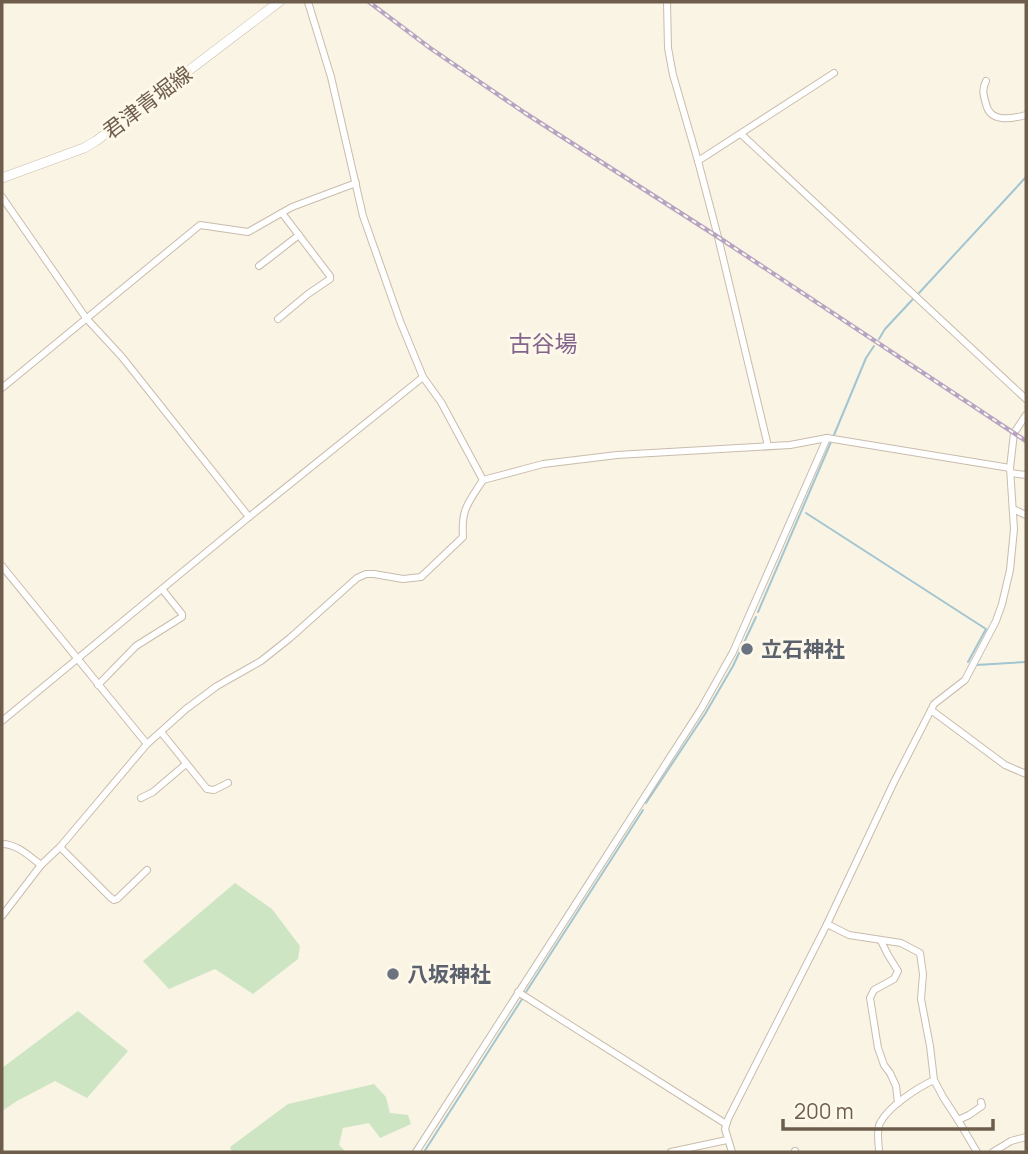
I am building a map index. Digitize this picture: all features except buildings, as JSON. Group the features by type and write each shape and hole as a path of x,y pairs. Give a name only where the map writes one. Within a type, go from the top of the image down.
{"main road":[{"name":"君津青堀線","path":"2,178 84,148 96,141 279,2"}],"street":[{"path":"308,2 331,77 363,216 400,321 423,377 441,402 483,480"},
{"path":"667,2 668,48 673,75 698,161 768,446"},
{"path":"698,161 834,73"},
{"path":"986,80 982,89 992,116 1006,118 1026,115"},
{"path":"741,134 1026,399"},
{"path":"2,388 201,225 248,232 292,207 356,183"},
{"path":"2,197 86,317 122,357 249,517"},
{"path":"278,319 330,279 329,273 282,212"},
{"path":"259,266 299,235"},
{"path":"2,721 423,377"},
{"path":"732,1152 727,1140 726,1124 827,924 894,782 934,704 965,680 996,621 1010,570 1014,529 1010,471 1014,433 1026,415"},
{"path":"416,1152 714,687 747,622 827,438"},
{"path":"2,916 41,865 60,847 147,744 186,709 217,686 261,661 357,578 374,574 403,579 421,578 463,537 462,520 466,507 483,480 543,464 608,456 768,446 827,438 1026,475"},
{"path":"1013,509 1026,515"},
{"path":"2,566 147,744"},
{"path":"99,685 136,646 182,617 162,589"},
{"path":"931,710 1005,765 1026,774"},
{"path":"161,732 202,784 210,790 228,783"},
{"path":"141,798 159,788 186,764"},
{"path":"2,844 19,849 41,865"},
{"path":"60,847 114,900 147,870"},
{"path":"827,924 849,935 901,943 920,953 923,974 921,999 934,1080 977,1152"},
{"path":"881,941 898,971 894,979 874,990 870,998 878,1048 896,1087 898,1103"},
{"path":"518,992 726,1124"},
{"path":"878,1152 879,1126 898,1103 934,1080"},
{"path":"958,1120 979,1109 981,1102"},
{"path":"993,1152 1011,1141 1026,1138"},
{"path":"671,1152 727,1140"}],"green space":[{"path":"235,883 272,909 300,946 298,959 253,994 215,969 169,989 143,961"},
{"path":"78,1011 128,1051 87,1098 55,1081 2,1111 2,1068"},
{"path":"374,1084 386,1097 390,1113 408,1115 411,1124 380,1138 369,1123 343,1128 339,1145 346,1152 232,1152 230,1147 288,1104"}],"waterway":[{"path":"919,293 1026,177"},
{"path":"879,339 913,299"},
{"path":"834,435 866,358 874,346"},
{"path":"758,612 831,442"},
{"path":"806,513 986,629 968,662"},
{"path":"646,803 705,714 733,666 756,617"},
{"path":"976,665 1026,662"},
{"path":"526,992 643,810"},
{"path":"424,1152 522,999"}],"railway":[{"path":"369,2 430,48 525,113 1026,441"}],"place":[{"name":"立石神社","path":"747,649"},
{"name":"八坂神社","path":"393,974"}],"district":[{"name":"古谷場","path":"543,343"}]}
